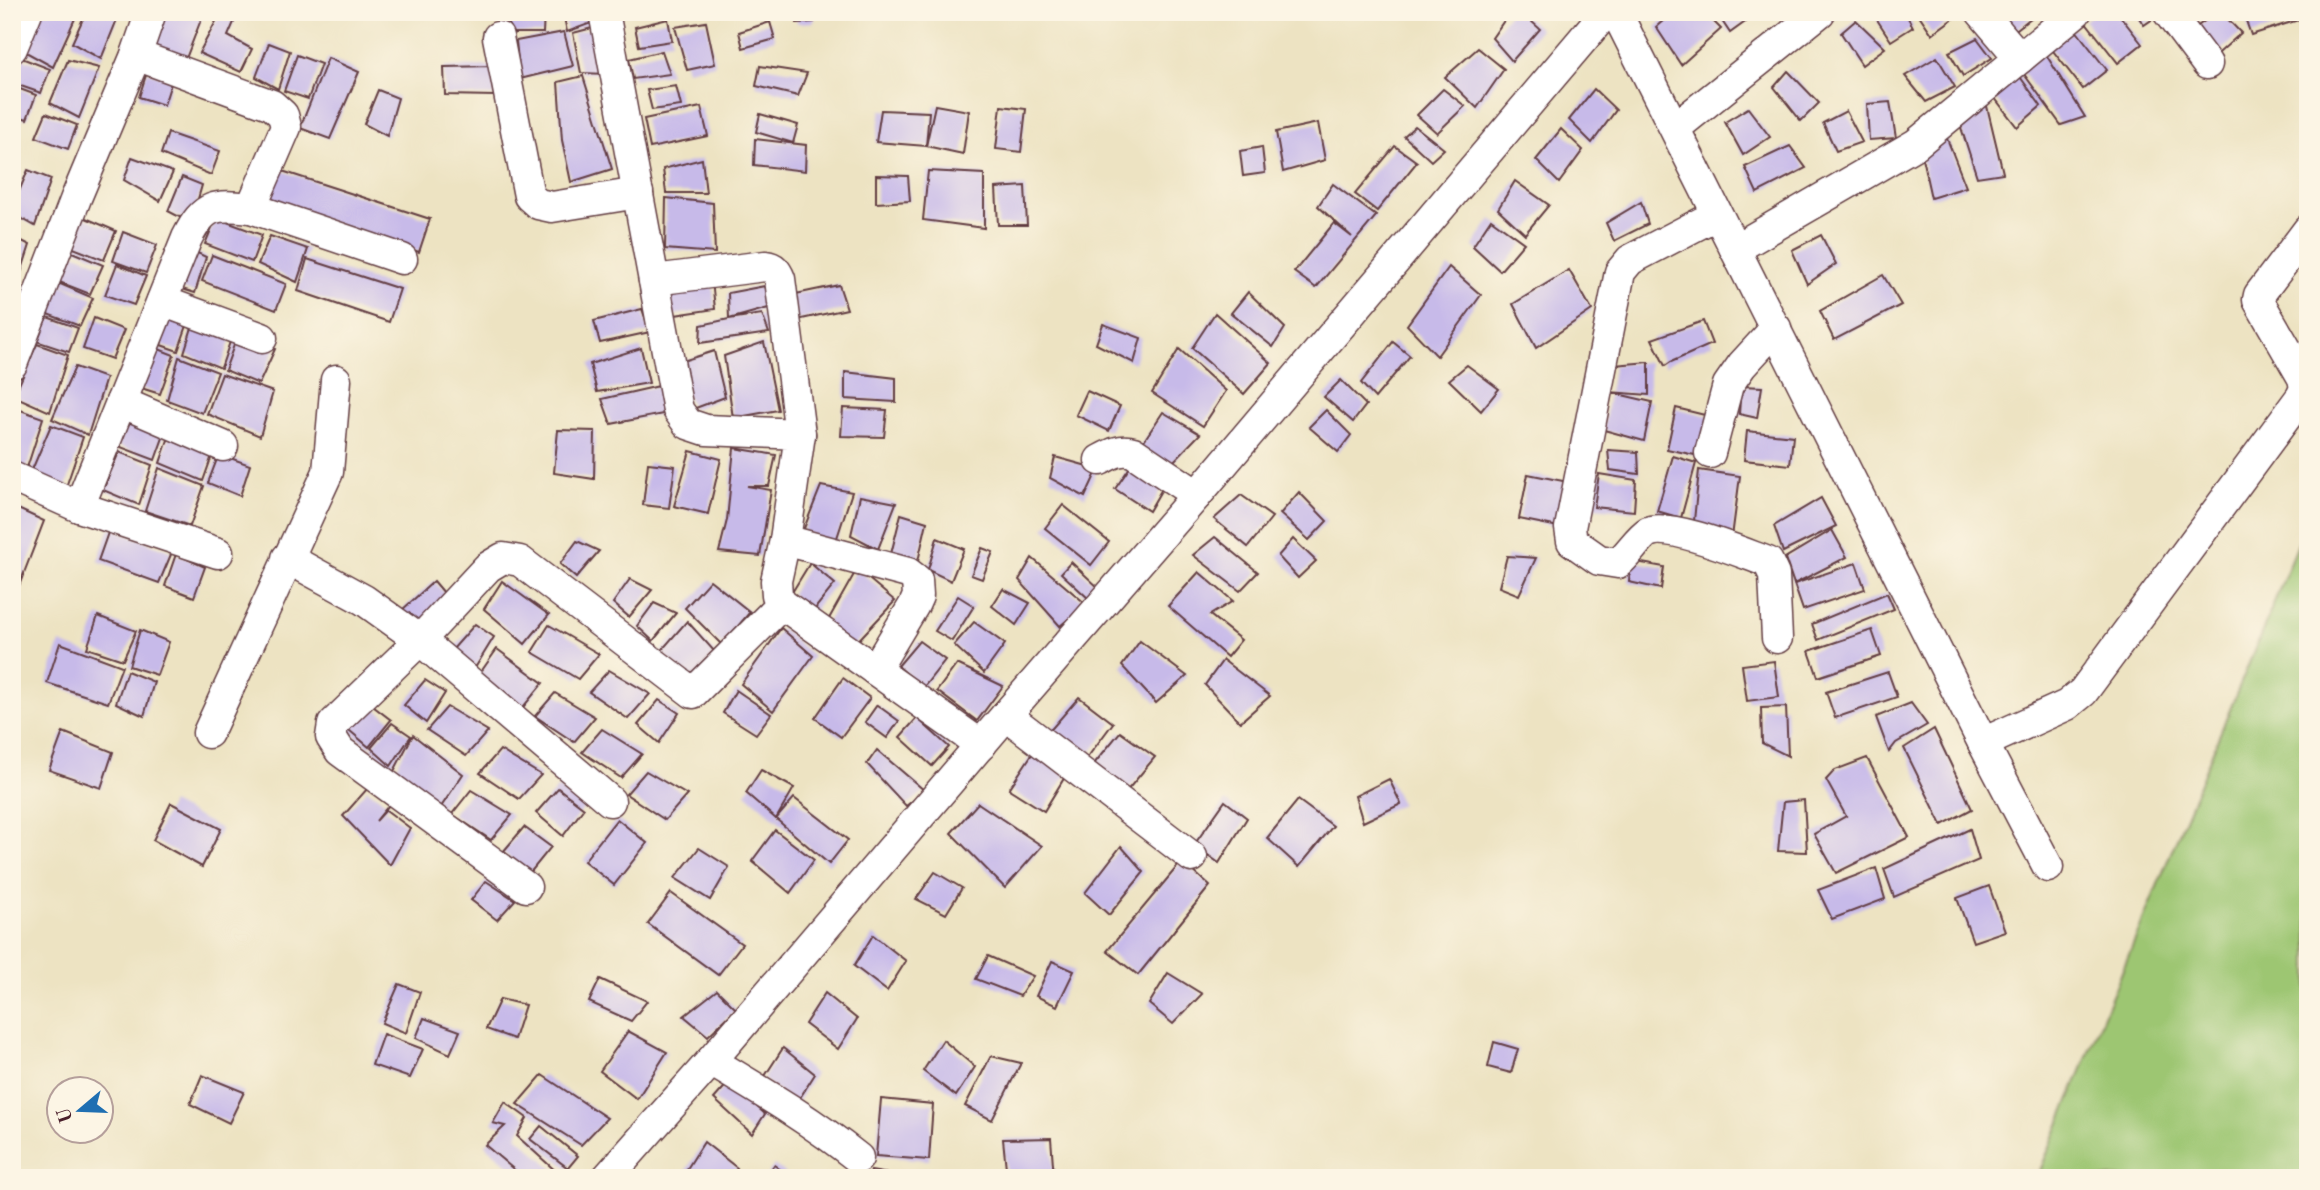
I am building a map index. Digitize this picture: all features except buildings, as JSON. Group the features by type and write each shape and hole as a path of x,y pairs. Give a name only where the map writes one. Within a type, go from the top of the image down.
{"street":[{"path":"12,48 27,12"},
{"path":"12,364 151,12"},
{"path":"604,12 678,410 688,424 706,430 800,434"},
{"path":"607,1178 711,1061 1197,495 1606,12"},
{"path":"1616,12 1716,215 1776,328 1983,743 2048,867"},
{"path":"1675,128 1820,12"},
{"path":"1981,12 2020,58"},
{"path":"1735,249 1916,144 2076,12"},
{"path":"2168,12 2207,64"},
{"path":"498,37 528,196 538,204 552,207 638,193"},
{"path":"136,55 272,106 283,115 286,127 251,208"},
{"path":"79,507 197,218 211,209 227,205 251,208 402,259"},
{"path":"1716,215 1630,260 1620,272 1570,528 1572,541 1599,560 1618,563 1647,533 1660,529 1685,534 1768,562 1774,575 1777,638"},
{"path":"1983,743 2067,705 2083,692 2301,397 2305,388 2303,378 2258,300 2308,230"},
{"path":"654,279 765,265 777,271 800,434 785,540 776,581 777,594 782,604 981,745"},
{"path":"162,301 262,338"},
{"path":"1710,453 1728,385 1742,365 1776,328"},
{"path":"208,733 328,472 335,380"},
{"path":"121,402 223,446"},
{"path":"1100,460 1115,452 1133,452 1197,495"},
{"path":"12,477 79,507 218,553"},
{"path":"785,540 908,573 917,580 918,596 914,605 875,670"},
{"path":"287,558 364,600 420,640 610,801"},
{"path":"526,887 340,751 331,737 333,724 420,640 488,567 503,558 520,561 693,694 782,604"},
{"path":"1006,715 1192,857"},
{"path":"711,1061 800,1116 858,1158"}],"green space":[{"path":"2308,520 2308,1178 2037,1178"}]}
